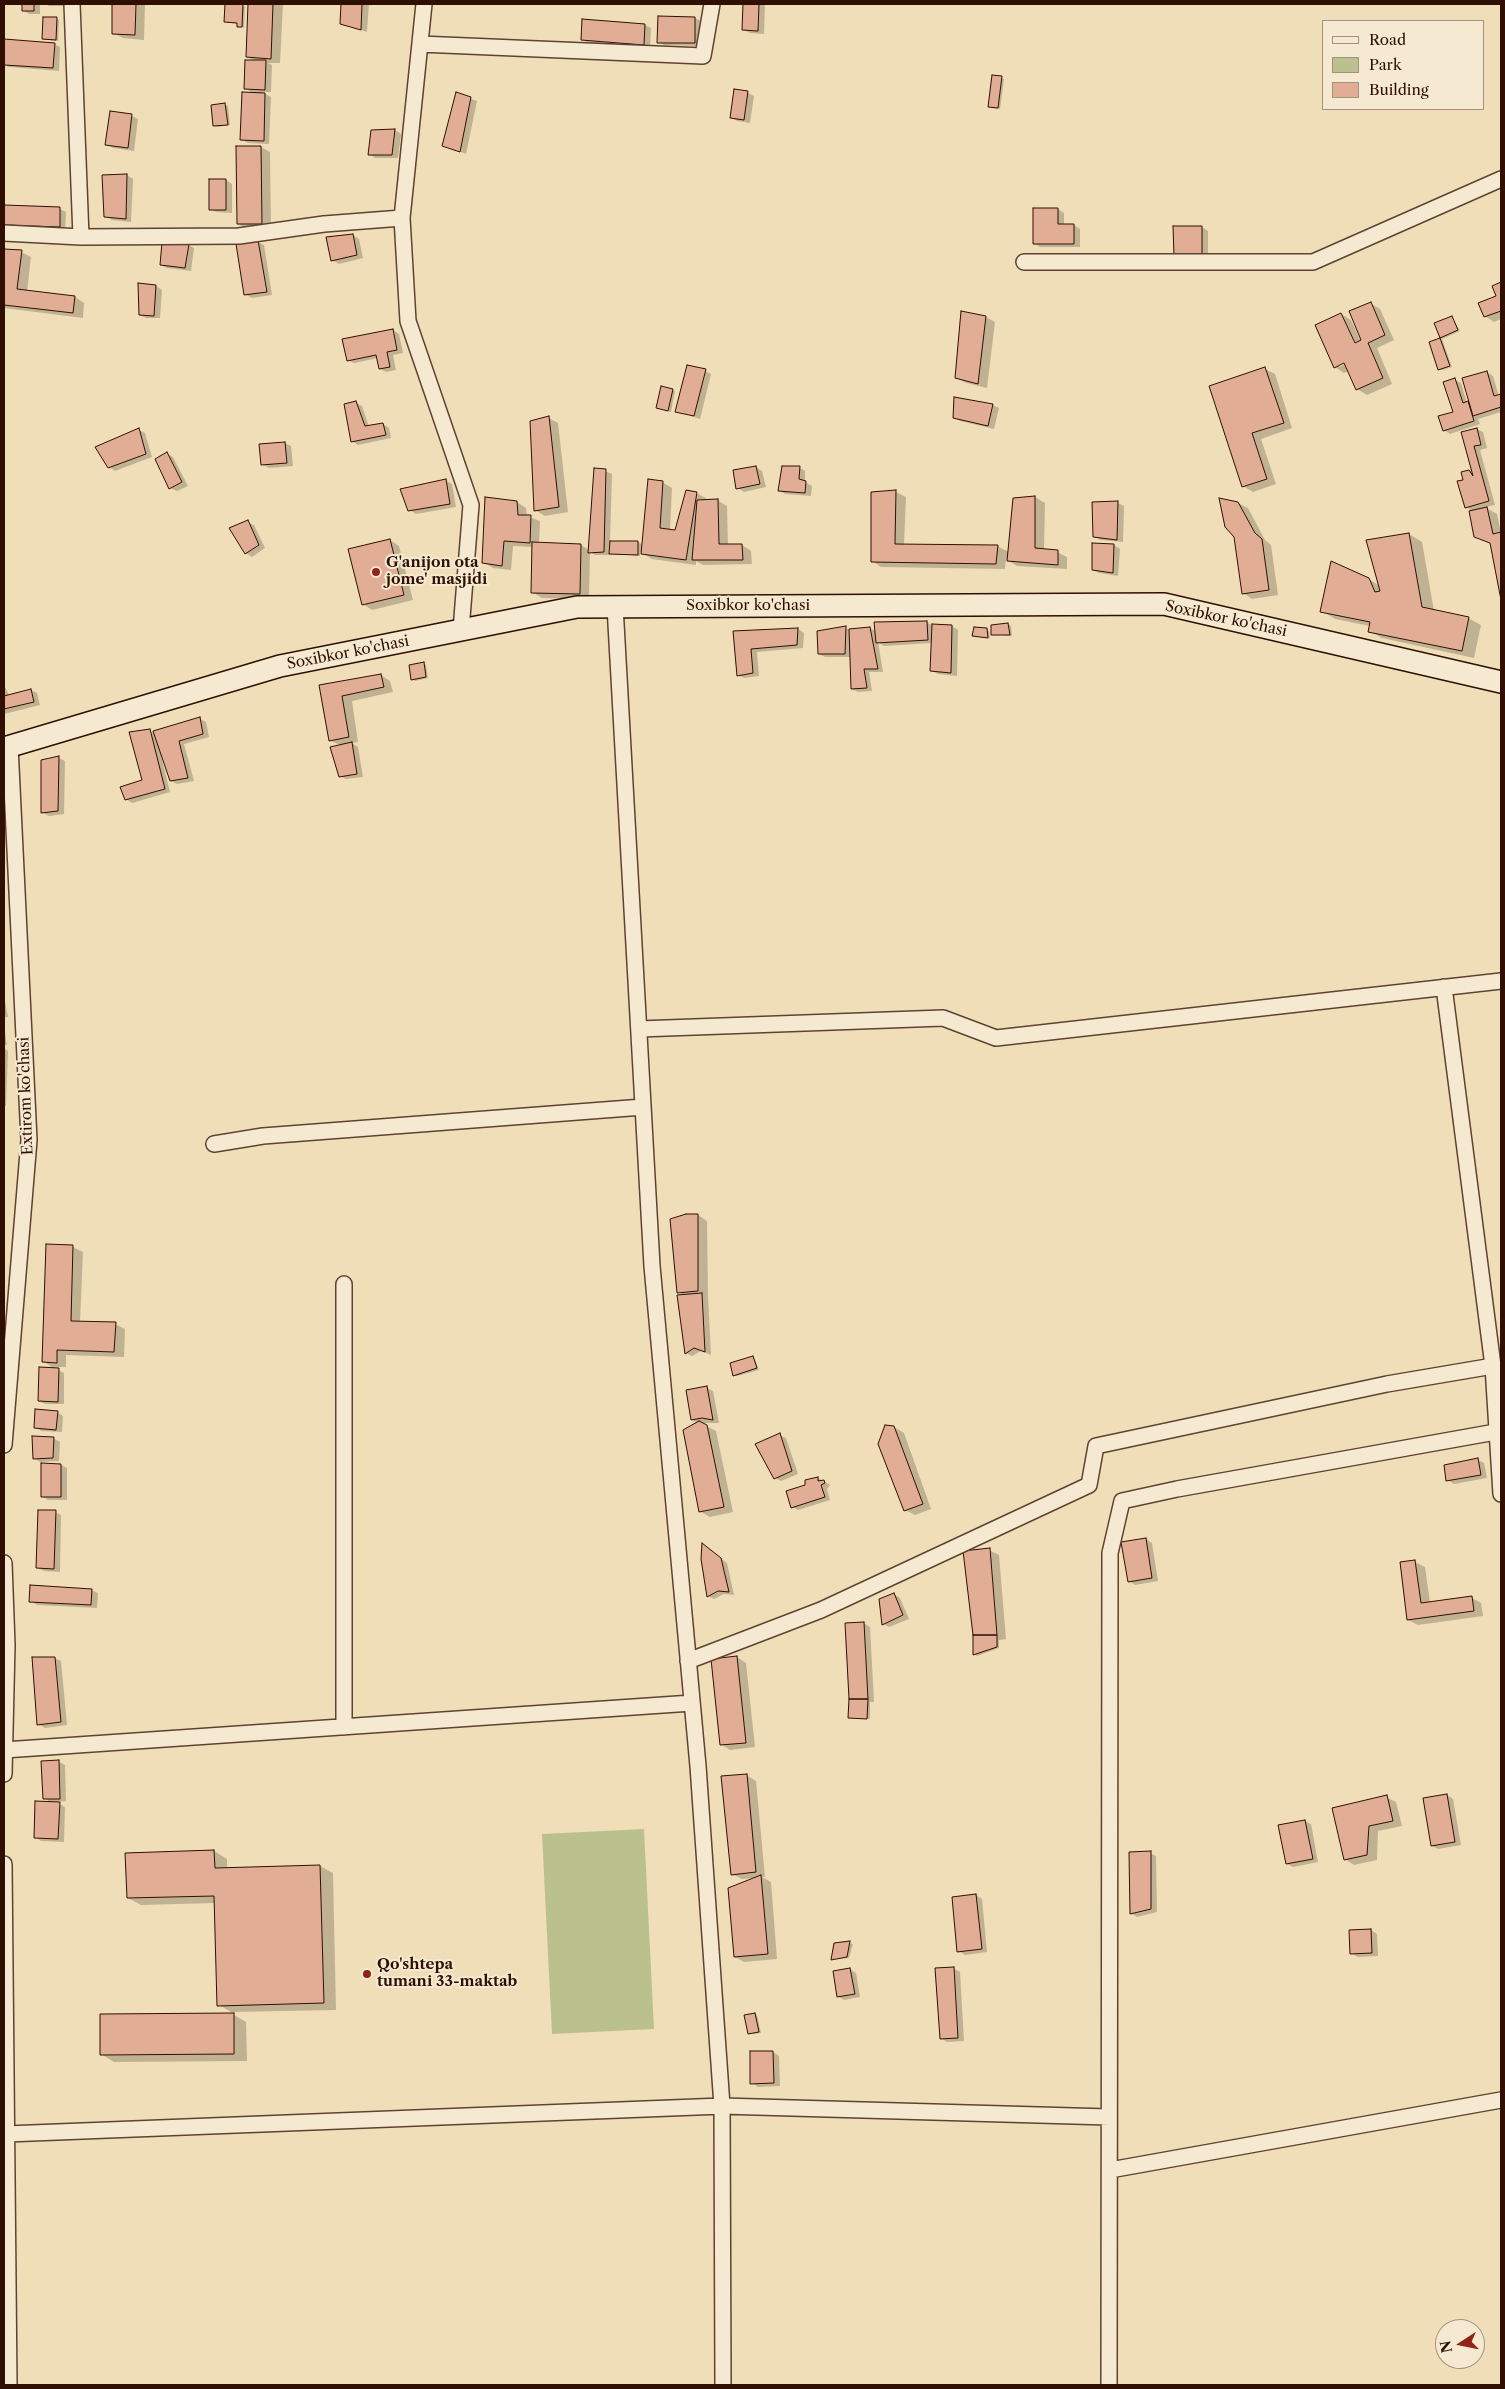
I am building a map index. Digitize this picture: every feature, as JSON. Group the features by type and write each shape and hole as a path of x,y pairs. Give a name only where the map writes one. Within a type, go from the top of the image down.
{"main road":[{"name":"Soxibkor ko'chasi","path":"7,747 280,666 577,607 1164,604 1501,682"}],"street":[{"path":"72,4 81,237"},
{"path":"424,4 402,218 408,321 471,505 461,630"},
{"path":"420,44 703,56 712,4"},
{"path":"1024,262 1313,262 1501,179"},
{"path":"4,233 81,237 239,236 324,224 402,218"},
{"path":"615,606 652,1266 692,1703 722,2106 723,2385"},
{"name":"Extirom ko'chasi","path":"4,1445 29,1140 7,747"},
{"path":"639,1030 943,1018 996,1038 1501,982"},
{"path":"1444,988 1493,1366 1499,1431 1501,1494"},
{"path":"214,1144 263,1136 643,1107"},
{"path":"344,1284 344,1727"},
{"path":"688,1662 821,1610 1089,1485 1096,1446 1387,1384 1493,1366"},
{"path":"1109,2385 1110,1553 1122,1501 1177,1489 1499,1431"},
{"path":"4,1563 7,1645 4,1774"},
{"path":"4,1750 692,1703"},
{"path":"4,1864 9,2385"},
{"path":"1110,2170 1501,2100"},
{"path":"6,2134 722,2106 1109,2117"}],"green space":[{"path":"644,1829 654,2029 552,2034 542,1834"}],"building":[{"path":"22,4 34,4 34,11 22,11"},
{"path":"112,4 136,4 135,35 112,34"},
{"path":"225,4 243,4 242,27 237,27 237,23 224,22"},
{"path":"248,4 273,4 271,59 246,57"},
{"path":"341,4 362,4 361,30 340,24"},
{"path":"743,4 759,4 758,31 742,30"},
{"path":"658,16 695,17 695,43 657,43"},
{"path":"43,17 57,17 56,40 42,39"},
{"path":"582,19 645,24 644,45 581,40"},
{"path":"4,39 55,43 53,68 4,65"},
{"path":"245,60 266,60 265,90 244,89"},
{"path":"992,75 1002,76 998,108 988,107"},
{"path":"734,89 748,91 744,120 730,118"},
{"path":"242,92 265,93 264,141 240,140"},
{"path":"456,92 471,97 460,152 442,146"},
{"path":"225,103 228,125 213,126 211,105"},
{"path":"110,111 132,114 128,148 105,145"},
{"path":"395,129 392,155 368,155 371,130"},
{"path":"236,146 261,146 262,224 237,224"},
{"path":"127,174 126,219 104,217 102,175"},
{"path":"209,179 226,179 226,210 209,210"},
{"path":"4,205 60,207 60,227 4,225"},
{"path":"1033,208 1058,208 1058,224 1074,224 1074,244 1033,244"},
{"path":"1173,226 1202,226 1202,258 1174,257"},
{"path":"353,234 357,255 331,261 326,237"},
{"path":"258,240 267,292 244,295 236,244"},
{"path":"162,242 189,244 185,268 160,265"},
{"path":"4,249 22,250 17,289 75,296 73,313 4,305"},
{"path":"1501,282 1501,311 1484,317 1478,303 1496,296 1492,286"},
{"path":"138,283 156,285 154,316 139,315"},
{"path":"1371,302 1385,335 1368,343 1383,378 1356,390 1344,363 1334,368 1315,325 1341,313 1355,343 1361,340 1349,311"},
{"path":"961,311 986,316 978,384 955,378"},
{"path":"1452,316 1458,330 1440,338 1434,323"},
{"path":"393,329 397,350 387,352 390,367 379,369 376,355 347,361 342,339"},
{"path":"1440,338 1450,366 1438,370 1429,342"},
{"path":"687,365 706,369 694,416 675,412"},
{"path":"1265,367 1284,423 1252,433 1267,479 1242,487 1209,386"},
{"path":"1487,371 1494,396 1501,394 1501,407 1473,416 1462,378"},
{"path":"1455,378 1463,403 1468,401 1474,421 1443,431 1438,416 1453,412 1443,382"},
{"path":"661,386 673,389 668,411 656,408"},
{"path":"954,397 993,404 988,426 953,418"},
{"path":"356,401 365,426 383,423 386,435 351,442 344,404"},
{"path":"549,416 559,507 534,511 530,421"},
{"path":"139,428 146,454 108,468 95,447"},
{"path":"1477,428 1481,445 1474,446 1489,501 1465,508 1457,481 1463,480 1461,472 1469,470 1473,476 1461,432"},
{"path":"285,442 287,463 261,465 259,444"},
{"path":"167,452 182,482 169,489 155,459"},
{"path":"756,466 760,484 736,489 733,470"},
{"path":"782,466 800,466 799,479 806,481 805,493 778,491"},
{"path":"594,468 606,469 604,552 588,553"},
{"path":"446,479 450,504 408,511 400,489"},
{"path":"648,479 663,481 660,528 675,530 686,490 697,492 686,560 641,554"},
{"path":"896,490 895,544 998,545 996,564 871,562 871,492"},
{"path":"1035,496 1035,548 1058,550 1058,565 1007,561 1013,498"},
{"path":"485,497 517,501 518,515 531,515 530,543 504,541 502,566 482,563"},
{"path":"1219,498 1238,502 1255,533 1262,539 1269,590 1242,594 1234,537 1225,527"},
{"path":"718,499 719,544 742,544 743,560 692,560 697,500"},
{"path":"1118,501 1117,540 1093,537 1092,502"},
{"path":"1487,507 1493,534 1501,532 1501,600 1490,543 1474,537 1469,511"},
{"path":"248,520 259,545 245,554 229,528"},
{"path":"1409,533 1422,607 1469,617 1462,651 1368,632 1370,622 1320,612 1331,561 1369,578 1375,592 1380,591 1366,540"},
{"name":"G'anijon ota jome' masjidi","path":"390,539 404,595 362,605 348,549"},
{"path":"610,541 638,541 638,555 609,554"},
{"path":"532,542 581,544 580,594 531,593"},
{"path":"1092,543 1114,544 1113,573 1092,570"},
{"path":"927,621 928,640 876,643 874,622"},
{"path":"1008,623 1010,635 991,635 991,625"},
{"path":"932,624 952,625 951,673 930,671"},
{"path":"846,626 845,654 818,654 817,631"},
{"path":"870,627 878,669 864,669 867,688 851,689 849,629"},
{"path":"974,627 987,628 988,638 972,636"},
{"path":"798,628 797,645 751,649 753,673 737,676 733,631"},
{"path":"424,662 426,677 411,680 409,665"},
{"path":"381,674 384,687 342,696 349,737 329,741 319,685"},
{"path":"31,689 34,702 4,709 4,696"},
{"path":"200,717 203,734 179,741 188,778 170,781 153,731"},
{"path":"150,729 165,789 125,800 120,787 142,780 129,732"},
{"path":"352,742 357,774 339,777 330,747"},
{"path":"59,756 58,811 41,813 41,760"},
{"path":"686,1214 698,1214 698,1291 677,1293 670,1219"},
{"path":"46,1244 73,1245 71,1321 116,1322 114,1352 57,1350 57,1363 42,1362"},
{"path":"702,1293 705,1352 694,1348 685,1354 677,1295"},
{"path":"753,1356 757,1368 733,1376 730,1363"},
{"path":"39,1367 59,1368 58,1402 38,1401"},
{"path":"707,1386 713,1420 702,1418 691,1420 686,1390"},
{"path":"35,1409 58,1411 56,1430 34,1428"},
{"path":"699,1421 707,1425 724,1507 699,1512 683,1430"},
{"path":"885,1425 894,1426 923,1504 904,1511 878,1444"},
{"path":"780,1433 792,1471 774,1479 755,1444"},
{"path":"32,1436 54,1437 53,1458 33,1459"},
{"path":"1478,1458 1481,1475 1446,1481 1444,1465"},
{"path":"41,1463 61,1464 61,1497 41,1497"},
{"path":"818,1477 818,1481 824,1480 825,1483 821,1485 825,1497 791,1508 786,1491 805,1485 805,1480"},
{"path":"38,1510 56,1510 54,1569 36,1568"},
{"path":"1146,1538 1152,1578 1128,1582 1121,1542"},
{"path":"702,1543 721,1558 729,1592 718,1591 707,1597 701,1559"},
{"path":"990,1548 997,1635 973,1635 963,1551"},
{"path":"1415,1560 1421,1603 1472,1596 1474,1611 1407,1620 1400,1562"},
{"path":"30,1585 92,1589 91,1605 29,1602"},
{"path":"894,1593 903,1615 882,1625 879,1599"},
{"path":"864,1622 868,1699 849,1699 845,1623"},
{"path":"973,1635 997,1635 997,1647 973,1655"},
{"path":"737,1656 746,1743 720,1745 711,1659"},
{"path":"32,1657 55,1657 61,1722 37,1725"},
{"path":"849,1699 868,1699 867,1719 848,1718"},
{"path":"59,1760 60,1799 43,1799 41,1761"},
{"path":"747,1774 756,1872 731,1875 721,1776"},
{"path":"1447,1794 1455,1842 1431,1846 1423,1798"},
{"path":"1387,1795 1393,1821 1369,1826 1367,1855 1344,1860 1332,1808"},
{"path":"35,1801 60,1802 58,1839 34,1838"},
{"path":"1305,1820 1313,1859 1286,1864 1278,1825"},
{"path":"214,1850 215,1868 320,1865 324,2003 217,2006 214,1896 127,1898 125,1853"},
{"path":"1151,1851 1151,1909 1130,1914 1129,1852"},
{"path":"761,1875 768,1954 734,1957 728,1888"},
{"path":"976,1894 982,1949 957,1952 952,1897"},
{"path":"1371,1929 1372,1953 1350,1954 1349,1930"},
{"path":"850,1941 847,1957 831,1960 834,1943"},
{"path":"954,1967 958,2038 940,2039 935,1968"},
{"path":"850,1968 855,1994 837,1997 833,1971"},
{"path":"234,2013 234,2054 100,2055 100,2014"},
{"path":"755,2013 759,2032 748,2034 744,2015"},
{"path":"750,2051 773,2051 774,2083 750,2084"}],"place":[{"name":"G'anijon ota jome' masjidi","path":"376,572"},
{"name":"Qo'shtepa tumani 33-maktab","path":"367,1974"}]}
